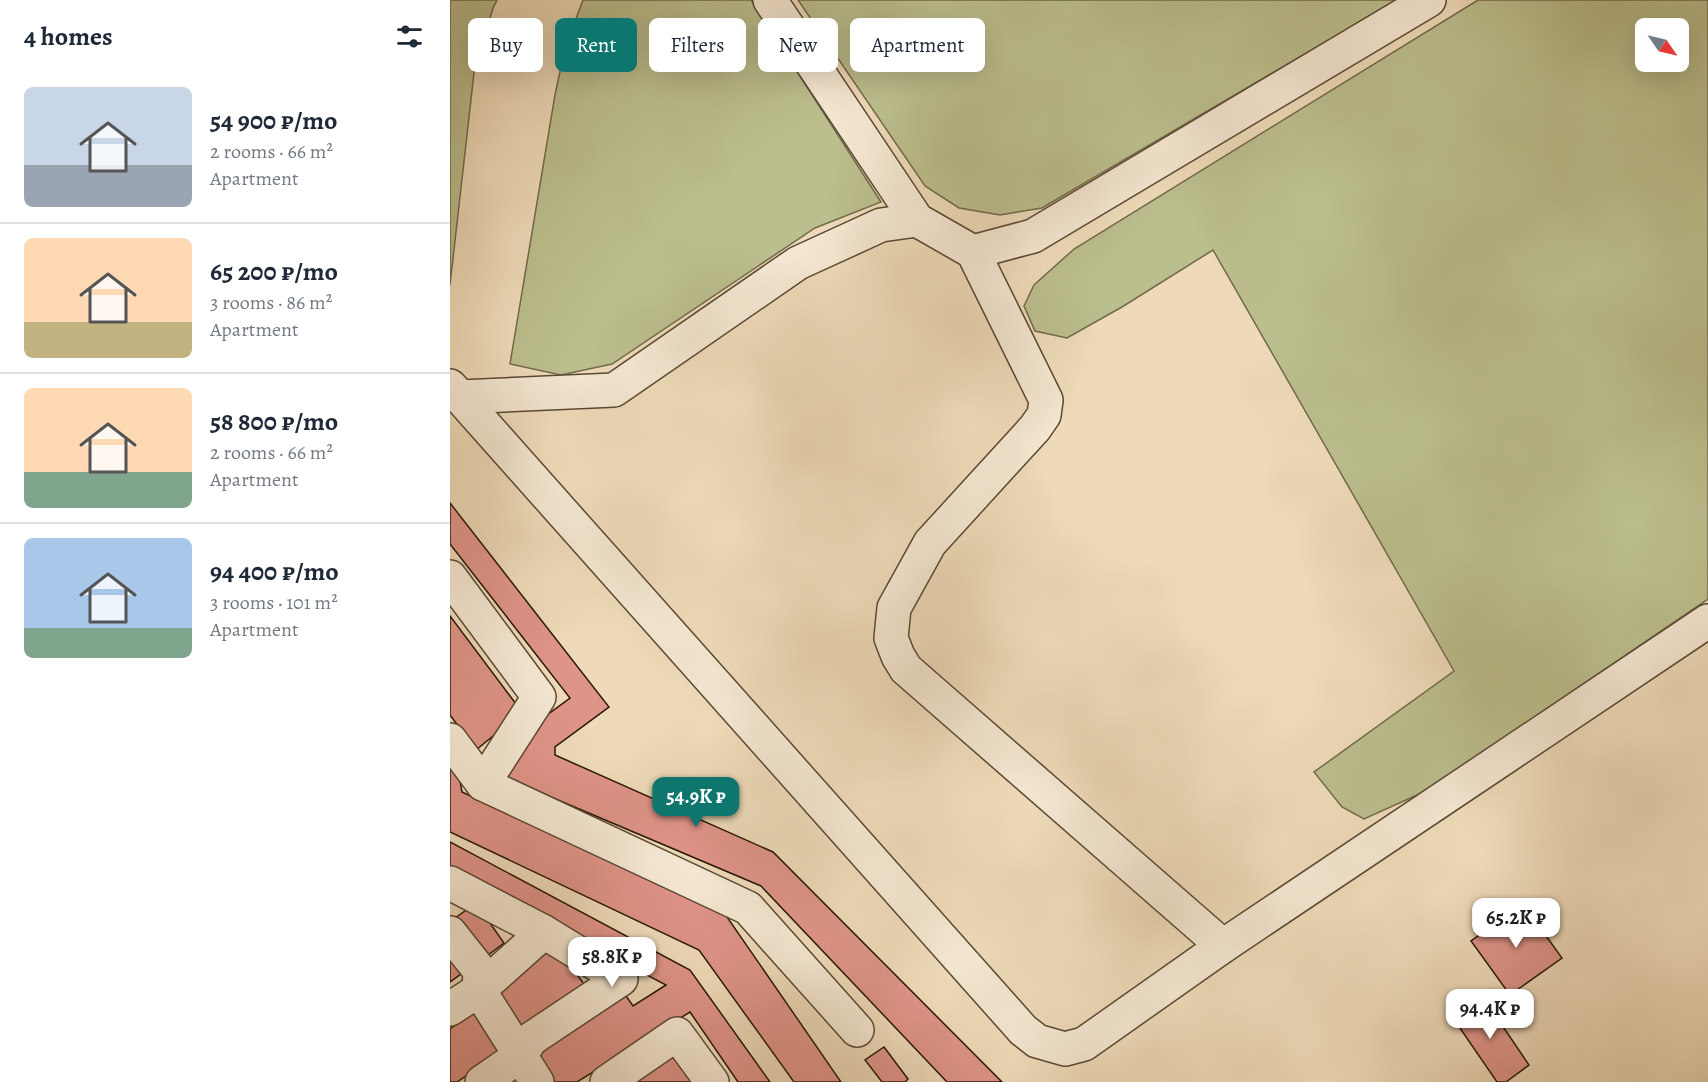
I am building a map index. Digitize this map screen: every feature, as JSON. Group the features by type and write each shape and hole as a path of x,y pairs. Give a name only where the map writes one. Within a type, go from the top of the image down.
{"lane":[{"path":"770,0 917,220 973,252 1046,400 1044,415 1035,428 930,543 894,608 891,638 898,656 906,669 1223,946"},
{"path":"973,252 1033,236 1429,0"},
{"path":"455,392 614,390 798,263 882,225 917,220"},
{"path":"455,392 1023,1030 1037,1041 1065,1049 1084,1044 1223,946 1708,621"},
{"path":"450,577 539,697 483,784"},
{"path":"450,740 483,784 748,908 857,1030"},
{"path":"455,892 544,932 621,979 531,1039 528,1069"},
{"path":"450,1010 479,990 544,932"},
{"path":"450,933 480,971 479,990 528,1069"},
{"path":"609,1081 677,1034 712,1082"},
{"path":"482,1082 528,1069"}],"green space":[{"path":"450,0 497,0 490,18 468,18 468,72 474,72 450,285"},
{"path":"583,0 751,0 763,18 758,18 758,72 797,72 881,202 815,228 612,364 561,375 510,364 560,72 637,72 637,18 576,18"},
{"path":"798,0 1397,0 1042,208 1000,215 959,208 925,186 838,59 838,18 810,18"},
{"path":"1478,0 1708,0 1708,599 1426,791 1364,819 1342,807 1314,772 1454,671 1213,250 1122,307 1067,338 1035,331 1024,306 1034,285 1074,249"}],"building":[{"path":"450,503 609,707 555,747 555,755 773,852 1002,1082 947,1082 761,886 506,778 528,729 570,698 450,544"},
{"path":"450,616 522,712 476,750 450,715"},
{"path":"450,764 459,776 462,792 725,914 841,1082 794,1082 699,950 450,832"},
{"path":"450,842 690,970 770,1082 738,1082 690,1012 577,1082 545,1082 536,1050 624,993 633,1006 666,985 450,871"},
{"path":"476,903 504,943 480,961 451,921"},
{"path":"1523,904 1562,958 1510,995 1471,941"},
{"path":"556,946 587,988 523,1031 493,988"},
{"path":"450,950 465,971 450,982"},
{"path":"1481,994 1529,1065 1506,1082 1497,1082 1451,1015"},
{"path":"477,1010 504,1050 457,1082 450,1082 450,1029"},
{"path":"884,1047 908,1079 905,1082 882,1082 865,1060"},
{"path":"671,1049 695,1082 634,1082"}]}
